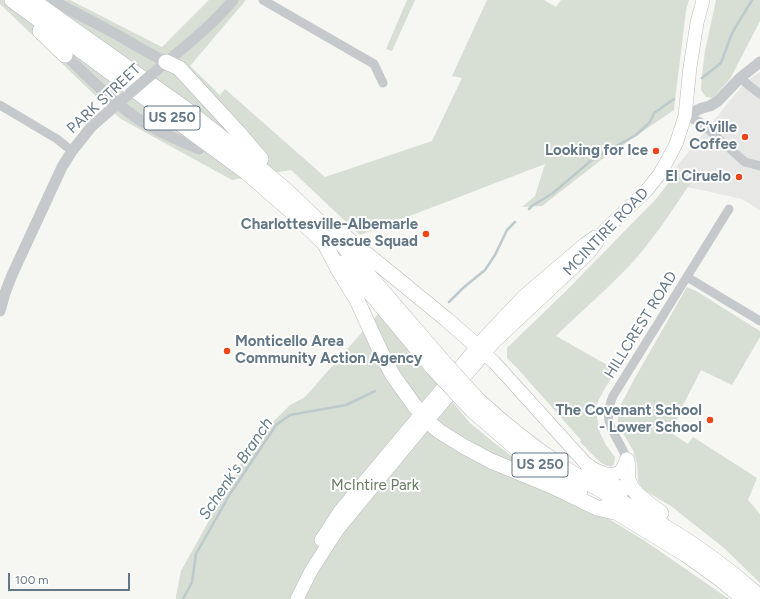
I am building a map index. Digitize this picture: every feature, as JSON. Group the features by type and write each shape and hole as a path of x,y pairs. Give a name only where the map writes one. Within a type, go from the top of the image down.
{"highway":[{"path":"8,0 66,55"},
{"name":"US 250","path":"12,0 246,172 291,211 325,244 516,448 563,480 668,529 699,548 730,571 760,597"},
{"name":"US 250","path":"32,0 186,108 256,164 306,208 359,264 436,363"},
{"path":"166,62 179,68 195,85 237,131 288,192"},
{"path":"199,149 246,172"},
{"path":"306,208 348,238 480,349"},
{"path":"325,244 357,300 392,374 424,417 439,430 463,446 491,461 552,486 597,508 616,505"},
{"name":"US 250","path":"475,405 720,579 744,599"},
{"path":"627,460 629,480 632,487 640,497 661,513"},
{"path":"588,466 608,482 705,541 730,571"}],"main road":[{"name":"MCINTIRE ROAD","path":"296,599 306,568 318,545 340,511 424,417 480,349 488,333 524,296 585,244 606,229 646,191 659,175 676,144 685,116 697,23 703,0"},
{"path":"480,349 494,362 588,466 608,475 614,474 621,470 627,460"}],"street":[{"path":"51,0 166,62"},
{"name":"PARK STREET","path":"0,311 2,293 12,275 53,184 72,151 92,126 117,103 186,46 233,0"},
{"path":"263,0 374,64 382,83"},
{"path":"66,55 117,103 143,122 199,149"},
{"path":"685,116 714,104 740,78 760,62"},
{"path":"740,78 760,94"},
{"path":"0,105 56,139 72,151"},
{"path":"685,116 700,122 745,162 760,166"},
{"name":"HILLCREST ROAD","path":"627,460 624,450 610,426 608,418 609,406 613,396 729,209"},
{"path":"687,277 760,321"}],"shaded area":[{"path":"760,72 760,210 742,199 664,182 745,82"}],"green space":[{"path":"0,0 70,0 162,47 209,0 246,0 190,66 220,95 225,89 325,177 432,141 462,78 452,76 487,0 544,0 556,7 561,0 689,0 686,11 674,110 601,160 542,206 522,207 535,196 545,164 360,235 291,170 232,180 121,119 0,4"},
{"path":"407,0 415,0 392,51 386,49"},
{"path":"716,0 760,0 760,21 730,79 713,98 706,97 701,90 705,51"},
{"path":"674,176 692,181 653,237 639,255 619,276 556,336 616,370 595,409 600,433 606,445 615,457 614,464 608,466 604,465 597,459 580,442 581,440 507,358 507,348 566,291 656,199"},
{"path":"687,287 696,291 760,331 760,337 732,385 701,370 679,413 673,434 688,444 693,437 757,478 748,500 760,514 760,583 724,548 671,506 644,490 638,481 637,464 633,450 618,425 618,410"},
{"name":"McIntire Park","path":"379,313 470,423 535,474 645,541 729,599 176,599 181,571 252,443 290,405 305,397"}],"waterway":[{"name":"Schenk's Branch","path":"702,78 721,63 732,33 752,0"},
{"name":"Schenk's Branch","path":"529,209 553,193 593,159 636,135 650,122 654,113 674,99"},
{"name":"Schenk's Branch","path":"449,302 485,270 495,255 507,230 515,222"},
{"name":"Schenk's Branch","path":"183,599 192,582 196,554 230,494 276,425 290,415 346,405 375,391"}],"place":[{"name":"C’ville Coffee","path":"745,137"},
{"name":"Looking for Ice","path":"656,151"},
{"name":"El Ciruelo","path":"739,177"},
{"name":"Charlottesville-Albemarle Rescue Squad","path":"426,234"},
{"name":"Monticello Area Community Action Agency","path":"227,351"},
{"name":"The Covenant School - Lower School","path":"710,420"}]}
